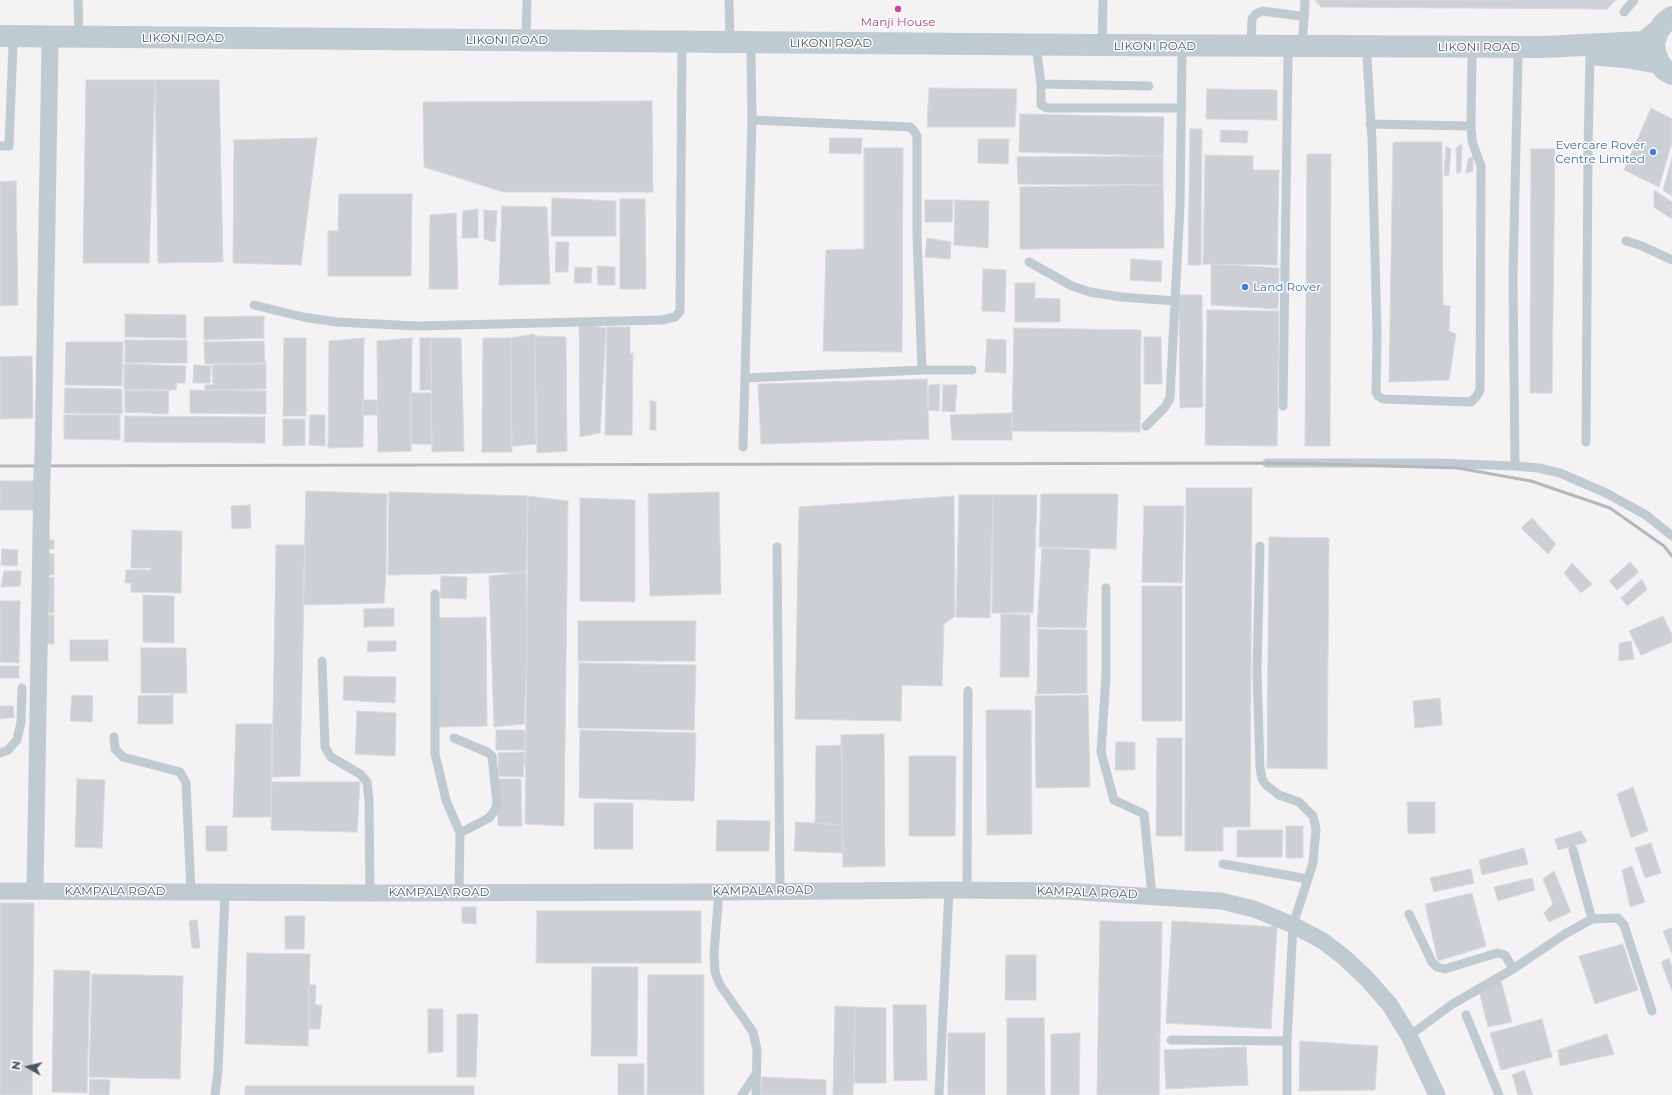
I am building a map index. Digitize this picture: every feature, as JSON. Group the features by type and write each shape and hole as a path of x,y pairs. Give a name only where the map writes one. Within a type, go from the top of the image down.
{"street":[{"name":"LIKONI ROAD","path":"526,44 682,48 1182,55 1542,47 1644,42 1668,20"},
{"path":"1666,69 1654,52 1654,44 1668,20"},
{"name":"LIKONI ROAD","path":"4,42 79,37 131,42"},
{"name":"LIKONI ROAD","path":"4,42 50,46 131,42 526,44 730,42 1251,46 1295,52 1366,57 1518,59 1590,55 1625,57 1666,69"},
{"path":"35,891 50,46"},
{"name":"KAMPALA ROAD","path":"0,891 370,893 967,890 1065,891 1221,901 1254,909 1293,925 1323,941 1344,958 1367,979 1390,1005 1409,1036 1436,1095"}],"lane":[{"path":"78,0 79,37"},
{"path":"526,44 527,0"},
{"path":"730,0 730,42"},
{"path":"1102,46 1103,0"},
{"path":"1283,406 1295,52 1304,19 1305,0"},
{"path":"1624,12 1634,0"},
{"path":"1251,46 1252,19 1256,14 1262,11 1295,14 1304,19"},
{"path":"0,146 9,146 4,42"},
{"path":"254,305 303,317 336,322 417,326 661,320 676,317 680,311 682,48"},
{"path":"744,447 752,120 752,49"},
{"path":"1037,53 1041,84 1041,105 1047,108 1181,108"},
{"path":"1146,426 1165,408 1170,398 1180,205 1182,55"},
{"path":"1586,442 1590,55"},
{"path":"1366,57 1370,124 1377,333 1376,392 1378,396 1383,399 1471,402 1480,390 1481,166 1472,141 1470,126 1472,58"},
{"path":"1515,466 1513,278 1518,59"},
{"path":"1041,84 1148,86"},
{"path":"752,120 910,127 914,130 917,136 917,235 922,370"},
{"path":"1370,124 1470,126"},
{"path":"1626,241 1642,246 1672,260"},
{"path":"1029,262 1072,286 1090,292 1121,297 1175,300"},
{"path":"746,378 922,370 972,370"},
{"path":"1268,463 1436,463 1539,468 1560,473 1606,493 1646,515 1672,536"},
{"path":"1260,546 1258,672 1260,767 1262,779 1266,785 1279,795 1299,802 1313,816 1316,829 1313,863 1293,925 1287,1041 1287,1095"},
{"path":"777,547 780,891"},
{"path":"1106,588 1106,676 1101,752 1114,800 1144,814 1152,896"},
{"path":"435,594 435,754 446,800 460,833 459,892"},
{"path":"322,661 325,747 331,757 360,774 367,782 369,800 370,893"},
{"path":"0,753 8,750 17,740 21,722 22,688"},
{"path":"967,890 968,691"},
{"path":"114,737 115,749 123,757 180,772 186,783 191,892"},
{"path":"454,738 492,756 497,803 495,810 489,818 460,833"},
{"path":"1573,850 1592,919"},
{"path":"1223,864 1308,879"},
{"path":"939,1095 949,890"},
{"path":"215,1095 218,1071 225,892"},
{"path":"719,892 714,953 715,972 720,985 752,1032 757,1050 756,1095"},
{"path":"1409,914 1432,962 1436,967 1445,969 1497,953 1505,955 1513,969"},
{"path":"1409,1036 1451,1005 1513,969 1565,934 1592,919 1618,918 1624,925 1652,1011"},
{"path":"1466,1014 1499,1095"},
{"path":"1171,1040 1287,1041"},
{"path":"742,1095 756,1074"}],"building":[{"path":"1315,0 1616,0 1607,9 1321,7"},
{"path":"86,80 155,80 149,263 83,263"},
{"path":"155,80 219,80 223,262 158,263"},
{"path":"929,88 1017,89 1015,127 927,127"},
{"path":"1207,89 1277,90 1277,120 1206,119"},
{"path":"652,101 653,192 503,192 424,167 423,102"},
{"path":"1651,108 1672,119 1672,142 1659,187 1624,170"},
{"path":"1020,114 1164,117 1163,156 1019,152"},
{"path":"1190,129 1202,129 1201,265 1188,265"},
{"path":"1221,130 1248,131 1247,143 1220,142"},
{"path":"317,138 301,265 233,263 234,140"},
{"path":"830,138 862,138 861,154 829,153"},
{"path":"978,139 1009,139 1008,164 978,163"},
{"path":"1393,142 1442,142 1443,305 1450,306 1449,331 1456,334 1449,380 1389,382"},
{"path":"1462,144 1461,172 1457,174 1456,148"},
{"path":"1446,146 1451,149 1449,175 1444,176"},
{"path":"864,148 903,148 902,352 823,351 826,250 864,249"},
{"path":"1531,149 1555,149 1552,393 1530,393"},
{"path":"1307,154 1331,154 1330,446 1305,446"},
{"path":"1205,155 1253,156 1253,170 1279,170 1277,265 1203,264"},
{"path":"1163,156 1163,185 1018,184 1017,157"},
{"path":"1473,156 1473,171 1466,173 1468,159"},
{"path":"1672,158 1672,196 1663,190"},
{"path":"16,181 18,305 0,306 0,182"},
{"path":"1163,185 1164,248 1020,249 1020,187"},
{"path":"1654,190 1672,202 1672,219 1654,207"},
{"path":"339,194 412,194 411,276 328,276 328,231 338,231"},
{"path":"552,198 616,201 616,236 551,236"},
{"path":"620,199 645,199 646,289 620,289"},
{"path":"925,200 953,200 952,222 925,222"},
{"path":"955,200 989,201 988,248 954,245"},
{"path":"502,206 547,207 550,284 499,285"},
{"path":"478,209 478,238 462,238 463,211"},
{"path":"484,210 497,211 495,242 484,239"},
{"path":"456,213 458,289 429,289 430,215"},
{"path":"927,238 951,242 950,259 925,257"},
{"path":"556,242 569,242 568,272 555,272"},
{"path":"1131,259 1162,261 1161,282 1130,280"},
{"name":"Land Rover","path":"1211,264 1279,268 1278,309 1211,305"},
{"path":"597,266 615,267 615,285 598,285"},
{"path":"575,267 592,268 591,283 574,283"},
{"path":"983,269 1006,270 1005,312 982,311"},
{"path":"1015,283 1035,283 1035,298 1060,299 1060,322 1015,322"},
{"path":"1179,295 1202,295 1203,407 1180,408"},
{"path":"1207,310 1279,311 1277,446 1205,445"},
{"path":"125,314 186,315 186,338 125,337"},
{"path":"264,316 264,338 204,340 204,317"},
{"path":"579,324 606,328 600,433 580,437"},
{"path":"607,327 630,327 630,354 633,353 632,435 605,435"},
{"path":"1014,328 1141,330 1140,432 1012,431"},
{"path":"535,334 536,444 512,446 511,338"},
{"path":"535,336 566,337 567,451 537,453"},
{"path":"1144,337 1161,337 1162,384 1144,384"},
{"path":"284,338 306,338 306,416 283,416"},
{"path":"364,338 363,447 328,448 329,341"},
{"path":"412,338 411,451 378,452 377,341"},
{"path":"420,338 431,338 431,390 420,390"},
{"path":"431,338 461,338 464,451 432,452"},
{"path":"483,338 511,338 512,452 482,452"},
{"path":"987,339 1006,340 1006,373 985,372"},
{"path":"125,340 187,340 187,363 125,363"},
{"path":"264,341 265,363 205,364 204,342"},
{"path":"66,342 123,342 122,386 65,385"},
{"path":"32,356 33,418 0,419 0,357"},
{"path":"124,364 186,366 185,383 177,383 176,390 124,389"},
{"path":"266,364 266,389 205,390 205,385 213,385 212,365"},
{"path":"194,365 211,366 210,383 193,383"},
{"path":"927,379 929,439 761,444 758,384"},
{"path":"940,384 939,411 928,410 929,385"},
{"path":"943,385 957,385 955,412 942,411"},
{"path":"65,388 122,389 122,414 64,413"},
{"path":"125,390 169,391 168,414 125,412"},
{"path":"190,390 266,391 266,414 190,413"},
{"path":"411,393 431,393 432,444 411,444"},
{"path":"363,400 377,400 377,415 363,415"},
{"path":"650,400 656,402 656,430 650,430"},
{"path":"1012,413 1012,440 952,440 950,415"},
{"path":"64,415 120,415 120,440 64,439"},
{"path":"310,415 325,415 325,446 309,445"},
{"path":"125,416 265,417 265,443 124,442"},
{"path":"283,419 305,419 305,445 283,446"},
{"path":"0,481 35,481 34,510 0,510"},
{"path":"1186,488 1252,488 1250,827 1223,827 1223,851 1185,851"},
{"path":"306,491 387,494 384,603 303,605"},
{"path":"389,492 528,496 526,572 388,575"},
{"path":"719,492 721,594 650,596 648,494"},
{"path":"1041,494 1118,494 1116,549 1039,547"},
{"path":"959,495 993,495 990,618 956,617"},
{"path":"993,495 1037,495 1033,613 992,613"},
{"path":"528,496 568,501 564,826 525,824"},
{"path":"954,496 955,616 944,624 942,686 902,685 901,721 795,719 799,507"},
{"path":"580,498 635,500 635,602 580,601"},
{"path":"250,505 251,528 232,529 231,506"},
{"path":"1144,506 1184,506 1182,583 1142,582"},
{"path":"1532,518 1556,544 1548,554 1521,528"},
{"path":"132,530 182,531 181,593 131,592 131,583 125,583 126,570 151,570 151,568 131,568"},
{"path":"1269,537 1329,538 1327,769 1267,768"},
{"path":"44,540 54,540 54,549 44,549"},
{"path":"276,545 305,545 300,776 272,777"},
{"path":"1042,548 1090,550 1086,628 1037,627"},
{"path":"2,549 18,550 17,566 1,565"},
{"path":"44,553 54,554 54,575 43,575"},
{"path":"1630,562 1639,572 1617,590 1609,581"},
{"path":"1572,563 1592,584 1581,593 1564,573"},
{"path":"4,571 21,571 20,586 1,587"},
{"path":"526,572 527,655 524,724 494,727 489,576"},
{"path":"441,576 467,577 466,599 440,598"},
{"path":"54,577 54,613 43,613 42,578"},
{"path":"1642,579 1647,590 1627,606 1621,598"},
{"path":"1142,586 1182,586 1182,721 1142,721"},
{"path":"143,595 174,596 174,643 143,642"},
{"path":"0,601 20,601 19,663 0,662"},
{"path":"394,608 394,626 364,627 364,609"},
{"path":"1001,614 1030,615 1029,677 1000,677"},
{"path":"41,615 54,615 54,644 41,644"},
{"path":"1663,616 1672,635 1672,642 1641,655 1629,631"},
{"path":"486,617 487,726 439,727 438,618"},
{"path":"578,621 696,621 695,661 578,661"},
{"path":"1038,629 1087,630 1087,693 1037,694"},
{"path":"70,640 108,640 108,661 70,661"},
{"path":"368,641 396,641 396,651 367,652"},
{"path":"1631,641 1634,659 1619,661 1619,643"},
{"path":"141,648 186,648 187,693 141,693"},
{"path":"579,663 696,665 694,730 578,728"},
{"path":"0,666 19,666 19,678 0,678"},
{"path":"344,676 396,677 395,703 343,700"},
{"path":"72,695 93,696 92,722 70,721"},
{"path":"173,695 173,724 138,724 138,696"},
{"path":"1088,695 1090,787 1036,788 1035,696"},
{"path":"1440,698 1442,725 1415,728 1413,701"},
{"path":"0,706 13,706 14,717 0,719"},
{"path":"986,710 1031,710 1032,834 987,835"},
{"path":"357,711 396,713 395,756 355,754"},
{"path":"236,724 272,724 271,817 233,817"},
{"path":"496,730 525,730 525,750 496,750"},
{"path":"580,730 696,733 694,801 579,798"},
{"path":"884,734 885,866 843,867 841,735"},
{"path":"1157,738 1182,738 1182,836 1156,836"},
{"path":"1116,742 1135,742 1135,770 1115,770"},
{"path":"842,745 842,825 815,823 816,746"},
{"path":"525,752 523,777 499,776 498,753"},
{"path":"909,756 956,756 955,836 909,836"},
{"path":"77,779 105,780 102,848 75,847"},
{"path":"497,779 521,779 522,826 498,826"},
{"path":"272,782 360,782 357,832 271,830"},
{"path":"1633,787 1648,831 1631,838 1617,794"},
{"path":"1407,802 1435,802 1435,833 1408,834"},
{"path":"594,803 633,803 633,849 594,849"},
{"path":"717,820 770,821 769,851 716,851"},
{"path":"796,822 842,825 843,853 794,851"},
{"path":"206,826 227,826 227,851 206,851"},
{"path":"1286,826 1303,826 1303,858 1286,858"},
{"path":"1237,830 1283,830 1282,857 1237,857"},
{"path":"1581,831 1587,842 1558,850 1555,839"},
{"path":"1651,843 1661,873 1645,878 1635,848"},
{"path":"1524,848 1528,864 1482,875 1479,860"},
{"path":"1632,866 1645,902 1630,907 1622,870"},
{"path":"1471,869 1474,883 1434,892 1430,878"},
{"path":"1554,871 1571,912 1549,922 1544,913 1553,904 1543,879"},
{"path":"1532,878 1535,890 1498,901 1494,887"},
{"path":"1472,893 1486,946 1438,961 1425,904"},
{"path":"0,903 34,903 32,1095 0,1095"},
{"path":"462,907 476,907 476,924 462,923"},
{"path":"537,911 701,911 701,963 536,963"},
{"path":"285,916 305,916 304,949 285,949"},
{"path":"197,920 200,948 192,948 189,921"},
{"path":"1100,921 1162,922 1159,1095 1097,1095"},
{"path":"1172,921 1277,927 1271,1029 1166,1023"},
{"path":"1672,928 1672,954 1663,931"},
{"path":"1623,944 1638,990 1595,1004 1579,956"},
{"path":"247,953 310,954 308,1046 245,1044"},
{"path":"1006,955 1036,955 1036,1000 1005,1000"},
{"path":"1669,958 1672,967 1672,991 1661,962"},
{"path":"592,967 638,967 637,1056 591,1056"},
{"path":"54,970 90,971 87,1093 52,1092"},
{"path":"92,974 183,976 180,1079 89,1077"},
{"path":"648,975 704,975 704,1095 647,1095"},
{"path":"1501,980 1512,1022 1488,1027 1479,990"},
{"path":"309,985 316,985 315,1005 322,1005 320,1029 309,1029"},
{"path":"893,1005 926,1005 927,1080 894,1081"},
{"path":"835,1006 855,1007 853,1095 833,1095"},
{"path":"855,1007 886,1008 886,1083 854,1083"},
{"path":"428,1009 443,1009 443,1052 428,1053"},
{"path":"457,1014 478,1014 476,1077 457,1077"},
{"path":"1007,1018 1044,1018 1045,1095 1007,1095"},
{"path":"1542,1019 1552,1057 1501,1070 1490,1033"},
{"path":"948,1033 985,1033 985,1095 948,1095"},
{"path":"1080,1033 1079,1095 1051,1095 1051,1034"},
{"path":"1607,1034 1614,1054 1560,1066 1558,1050"},
{"path":"1300,1041 1378,1046 1375,1090 1299,1091"},
{"path":"1246,1047 1248,1085 1166,1089 1164,1050"},
{"path":"618,1064 644,1064 644,1095 618,1095"},
{"path":"1524,1070 1533,1095 1518,1095 1512,1075"},
{"path":"762,1077 826,1080 826,1095 761,1095"},
{"path":"90,1079 110,1080 109,1095 89,1095"},
{"path":"245,1086 474,1086 474,1095 245,1095"}],"railway":[{"path":"0,466 1285,463 1458,468 1531,481 1610,508 1664,546 1672,556"}],"place":[{"name":"Manji House","path":"898,9"},
{"name":"Evercare Rover Centre Limited","path":"1653,152"},
{"name":"Land Rover","path":"1245,287"}]}
